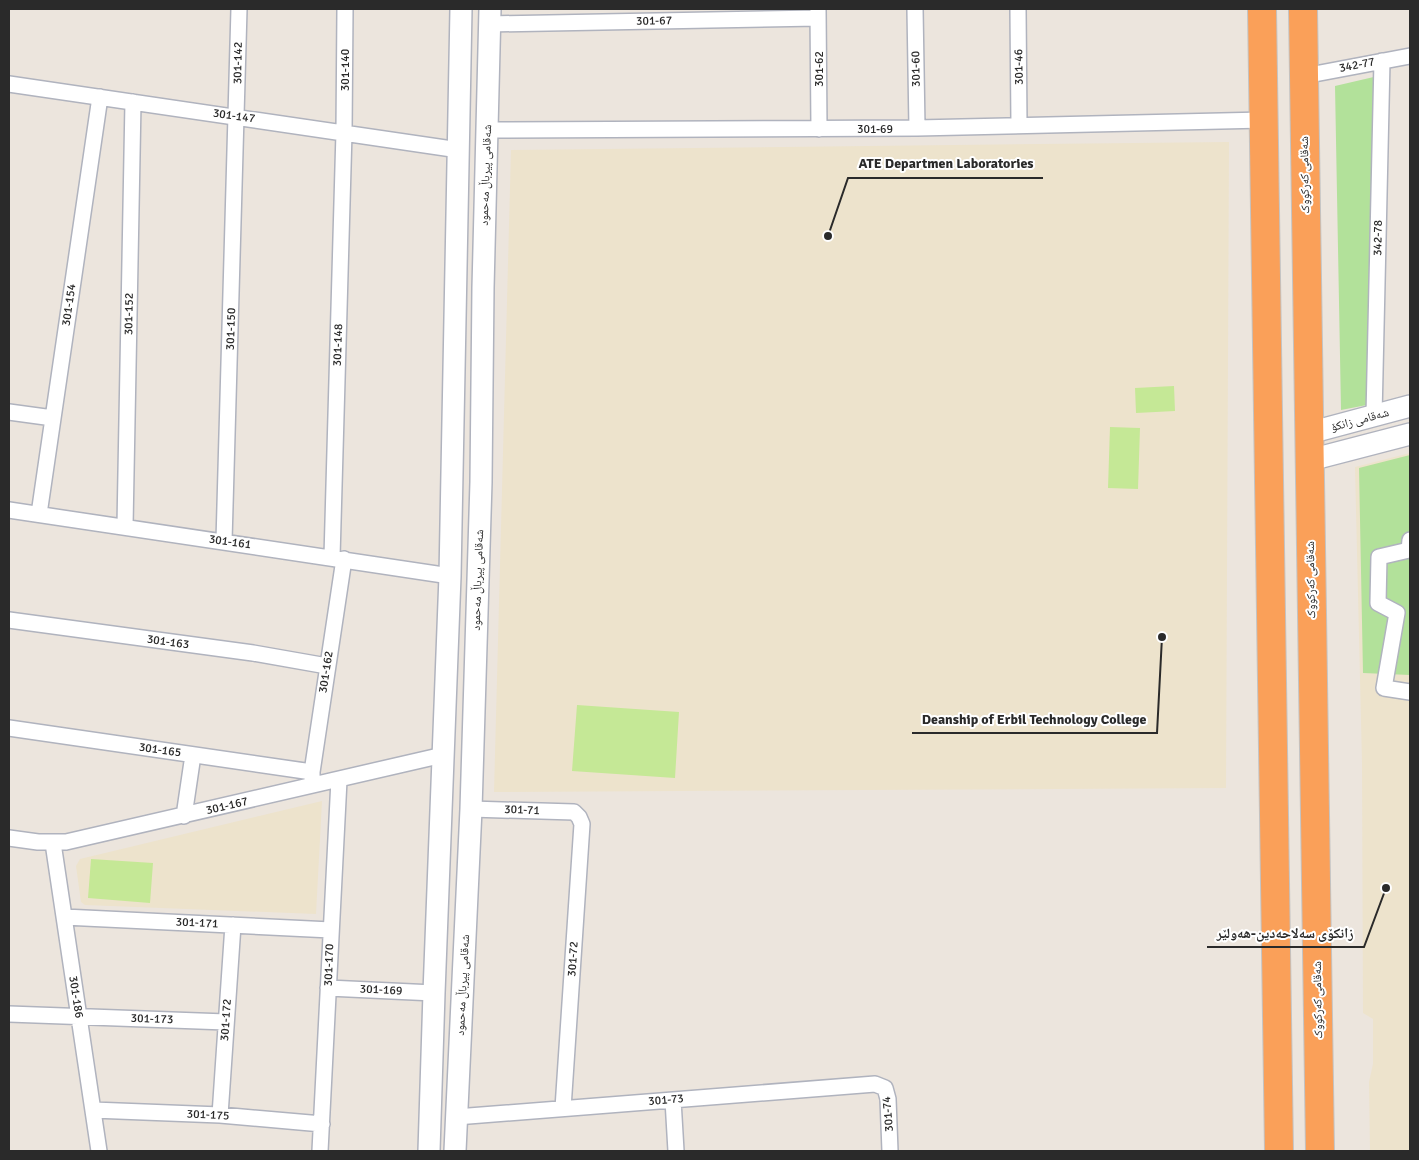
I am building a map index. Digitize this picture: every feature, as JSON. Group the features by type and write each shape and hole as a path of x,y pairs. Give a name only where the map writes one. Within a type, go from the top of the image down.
{"highway":[{"path":"1262,9 1279,1151"},
{"name":"شەقامی کەرکووک","path":"1303,9 1320,1151"},
{"path":"1275,868 1286,875 1296,877 1307,874 1316,868"}],"main road":[{"path":"429,1151 450,576 462,9"},
{"name":"شەقامی پیرباڵ مەحمود","path":"455,1151 471,808 481,482 482,288 490,16"},
{"path":"456,287 482,288"},
{"name":"شەقامی زانکۆ","path":"1309,433 1410,406"},
{"name":"شەقامی زانکۆ","path":"1310,460 1410,434"},
{"path":"1265,1151 1278,1132 1279,1122"}],"street":[{"name":"301-142","path":"237,9 237,117"},
{"name":"301-140","path":"344,132 345,9"},
{"name":"301-60","path":"915,9 917,128"},
{"name":"301-46","path":"1018,9 1020,125"},
{"name":"301-67","path":"490,16 818,13"},
{"name":"301-62","path":"818,13 819,129"},
{"name":"342-77","path":"1304,76 1410,56"},
{"name":"342-78","path":"1374,416 1382,61"},
{"name":"301-147","path":"9,84 459,150"},
{"name":"301-154","path":"39,514 100,97"},
{"name":"301-152","path":"125,526 134,102"},
{"name":"301-150","path":"224,541 237,117"},
{"name":"301-69","path":"487,130 917,128 1264,120"},
{"name":"301-148","path":"338,558 344,132"},
{"path":"9,412 53,418"},
{"name":"301-161","path":"9,510 450,576"},
{"path":"1410,547 1380,557 1378,604 1404,615 1384,688 1410,692"},
{"name":"301-162","path":"312,779 327,666 338,558"},
{"name":"301-163","path":"9,620 227,650 327,666"},
{"name":"301-165","path":"9,728 193,755 312,779"},
{"path":"184,816 193,755"},
{"name":"301-167","path":"9,838 53,843 78,840 184,816 312,779 339,780 443,756"},
{"name":"301-170","path":"320,1151 339,780"},
{"name":"301-71","path":"471,808 574,812"},
{"name":"301-72","path":"562,1108 582,824 574,812"},
{"name":"301-186","path":"53,843 99,1151"},
{"name":"301-171","path":"64,917 331,930"},
{"name":"301-172","path":"220,1115 233,925"},
{"name":"301-169","path":"328,988 434,993"},
{"name":"301-173","path":"9,1014 226,1022"},
{"name":"301-73","path":"456,1118 875,1084"},
{"name":"301-74","path":"875,1084 885,1088 888,1099 890,1151"},
{"path":"673,1100 676,1151"},
{"name":"301-175","path":"93,1110 220,1115 322,1124"}],"shaded area":[{"path":"1229,142 1226,788 494,792 511,150"},
{"path":"1410,453 1410,1151 1370,1151 1369,1082 1373,1064 1373,1019 1363,1013 1362,763 1355,467"},
{"path":"322,801 316,914 85,905 81,902 76,866 80,859"}],"green space":[{"path":"1378,76 1372,404 1341,410 1335,86"},
{"path":"1174,386 1175,411 1136,413 1135,388"},
{"path":"1110,427 1140,428 1138,489 1108,488"},
{"path":"1410,455 1410,675 1363,673 1359,468"},
{"path":"577,705 679,712 675,778 572,771"},
{"path":"91,859 153,863 150,903 88,898"}],"place":[{"name":"ATE Departmen Laboratories","path":"828,236"},
{"name":"Deanship of Erbil Technology College","path":"1162,637"},
{"name":"زانکۆی سەلاحەدین-هەولێر","path":"1386,888"}]}
